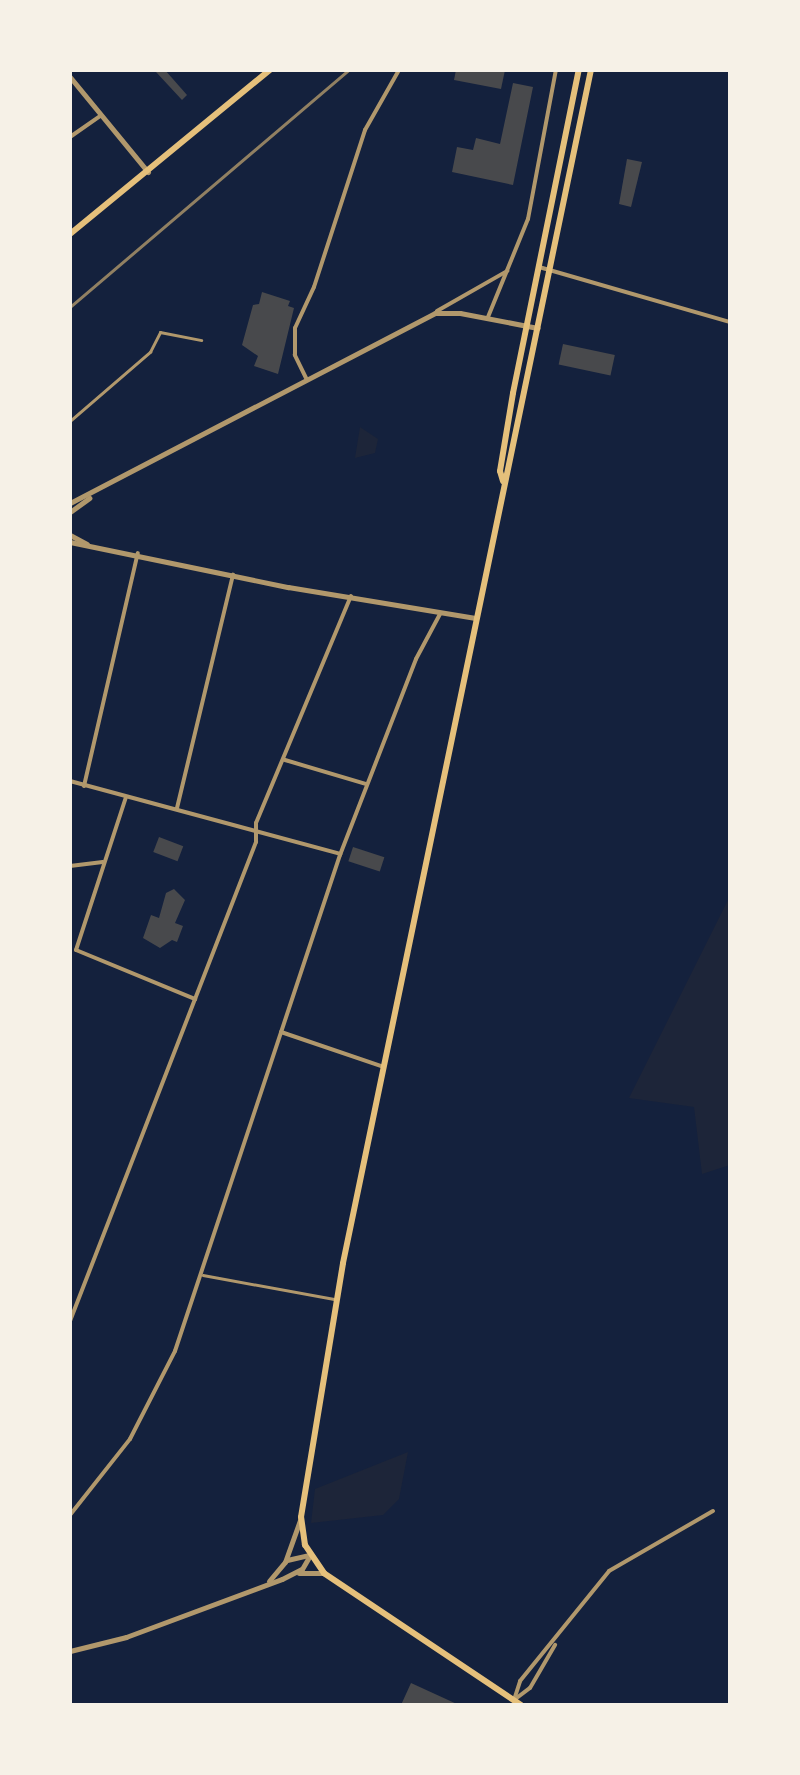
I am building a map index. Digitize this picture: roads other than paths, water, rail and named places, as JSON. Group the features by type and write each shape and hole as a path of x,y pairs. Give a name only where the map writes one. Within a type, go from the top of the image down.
{"main road":[{"path":"70,234 270,70"},
{"path":"503,482 500,470 580,70"},
{"path":"514,1700 324,1573 310,1555 301,1517 336,1300 591,70"}],"street":[{"path":"308,380 295,355 295,328 314,287 365,130 400,70"},
{"path":"488,317 528,219 556,70"},
{"path":"70,76 148,172"},
{"path":"70,137 100,116"},
{"path":"539,267 730,322"},
{"path":"70,512 95,494 507,271"},
{"path":"435,312 488,317 538,328"},
{"path":"70,503 95,494"},
{"path":"70,539 232,575 475,618"},
{"path":"84,786 138,553"},
{"path":"177,808 232,575"},
{"path":"70,1322 256,842 256,823 351,596"},
{"path":"70,1516 115,1462 143,1417 175,1351 340,854 416,659 442,612"},
{"path":"285,760 366,784"},
{"path":"70,780 340,854"},
{"path":"126,796 76,950 195,999"},
{"path":"70,866 103,862"},
{"path":"282,1032 383,1067"},
{"path":"514,1700 530,1688 561,1636 609,1571 636,1551 712,1511"},
{"path":"285,1562 301,1517"},
{"path":"268,1582 285,1562 301,1553 310,1555 296,1573"},
{"path":"70,1651 126,1638 296,1573 324,1573"},
{"path":"514,1700 520,1681 561,1636"}],"lane":[{"path":"70,421 150,352 160,332 201,340"},
{"path":"203,1275 336,1300"}],"railway":[{"path":"70,307 348,70"}]}
